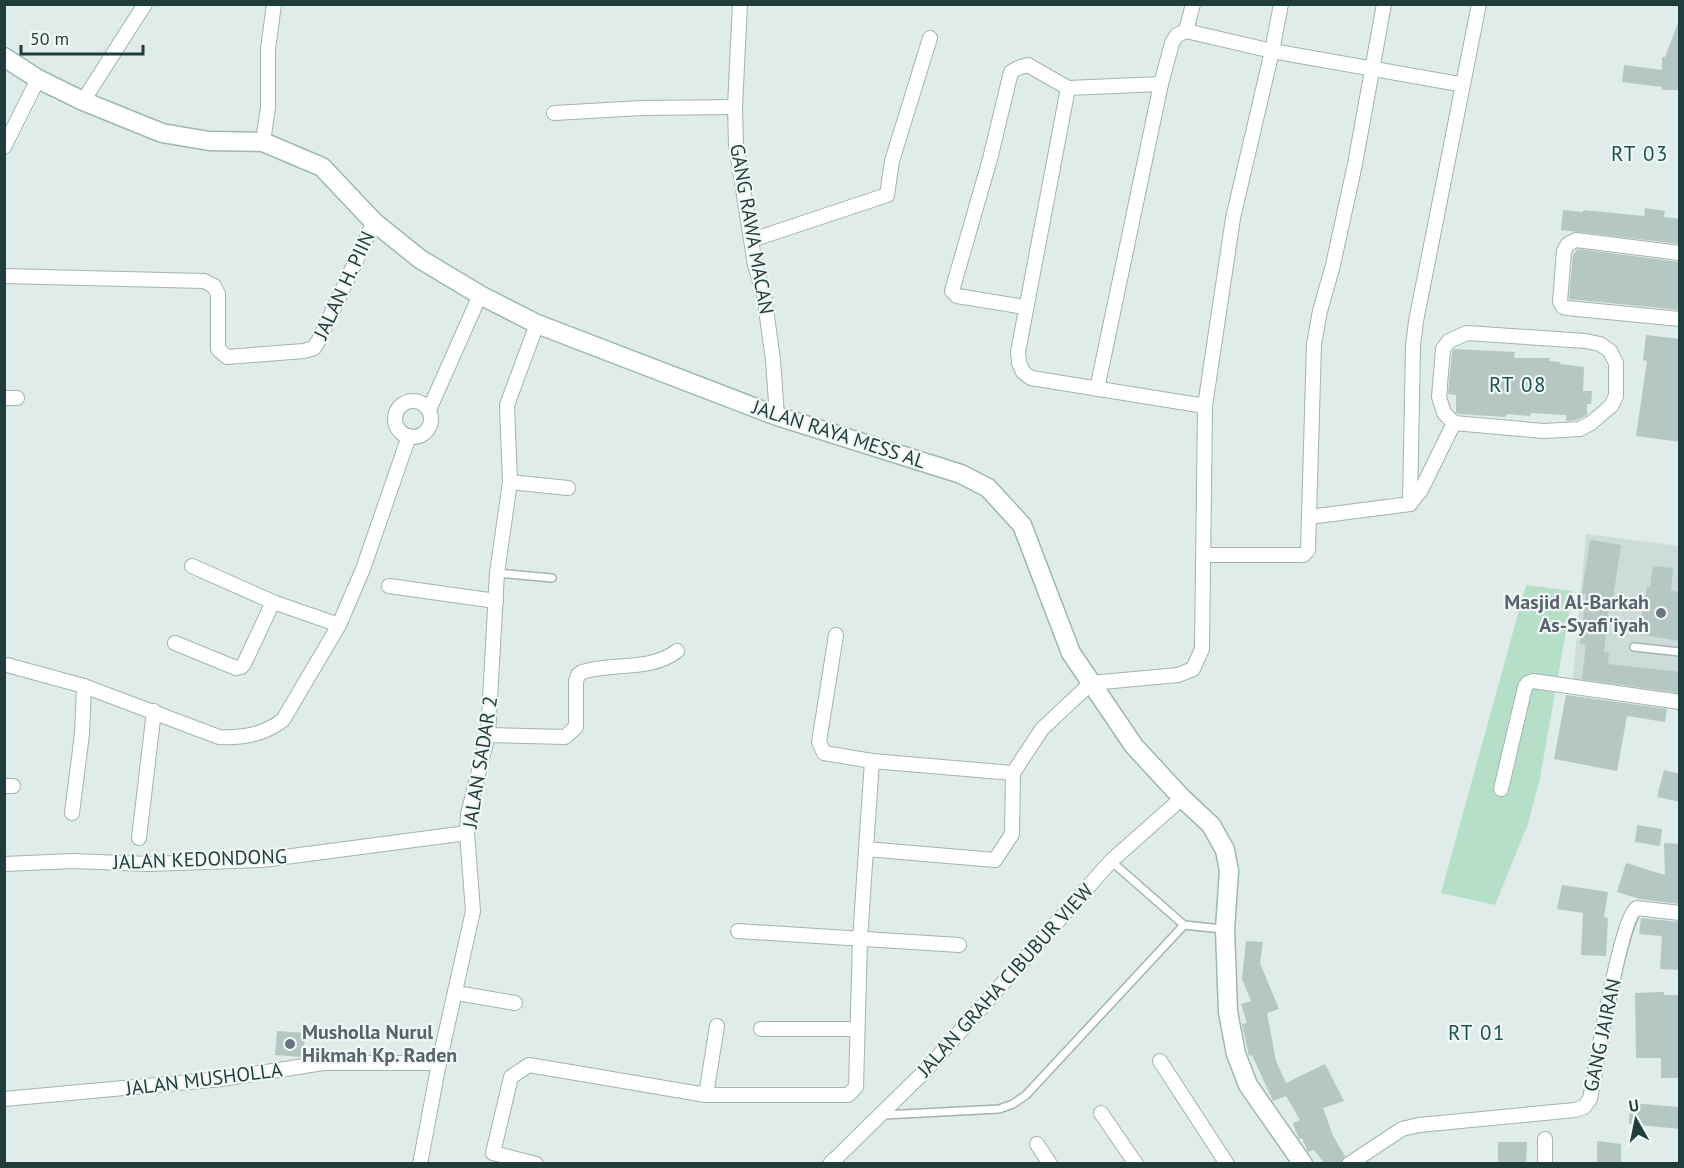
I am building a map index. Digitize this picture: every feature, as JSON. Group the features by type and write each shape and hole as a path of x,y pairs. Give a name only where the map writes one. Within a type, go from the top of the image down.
{"street":[{"path":"83,101 146,4"},
{"path":"263,142 268,107 268,49 274,4"},
{"name":"GANG RAWA MACAN","path":"740,4 735,107 736,144 754,265 764,295 773,360 777,416"},
{"path":"1186,31 1192,4"},
{"path":"866,849 995,860 1012,834 1013,773 1042,729 1091,682 1178,675 1193,669 1202,649 1205,406 1233,218 1281,4"},
{"path":"1204,555 1303,555 1308,550 1314,344 1320,311 1333,265 1373,70 1384,4"},
{"path":"1410,504 1413,346 1479,4"},
{"path":"1097,389 1161,84 1172,44 1177,35 1186,31 1272,51 1459,84 1462,87"},
{"path":"752,240 887,195 892,161 930,38"},
{"name":"JALAN RAYA MESS AL","path":"4,57 38,79 83,101 162,133 209,141 263,142 322,167 374,222 420,259 480,295 537,324 777,416 961,474 988,488 1022,525 1071,653 1134,746 1182,798 1211,825 1225,850 1229,870 1225,929 1228,1012 1236,1054 1248,1085 1303,1164"},
{"path":"1025,307 957,296 952,291 990,159 1011,72 1028,65 1068,88 1161,84"},
{"path":"4,147 38,79"},
{"path":"1068,88 1025,307 1018,352 1019,363 1023,372 1031,378 1205,406"},
{"path":"554,113 642,108 735,107"},
{"name":"JALAN H. PIIN","path":"4,276 204,280 214,286 218,294 218,349 223,355 227,357 304,351 314,348 374,222"},
{"path":"1680,253 1576,240 1564,251 1560,302 1563,307 1567,308 1680,319"},
{"path":"429,410 480,295"},
{"name":"JALAN SADAR 2","path":"420,1164 439,1063 473,911 467,833 468,814 488,735 497,573 510,482 507,405 537,324"},
{"path":"1467,333 1585,341 1600,344 1610,351 1616,363 1616,396 1611,406 1580,429 1544,431 1454,423 1444,413 1439,397 1443,350 1449,341 1457,336 1467,333"},
{"path":"411,401 424,405 429,410 431,420 428,430 419,436 409,436 398,428 396,414 399,408 411,401"},
{"path":"1309,517 1410,504 1433,468 1454,423"},
{"path":"7,665 84,686 219,737 240,738 273,727 283,720 292,707 339,625 363,569 409,436"},
{"path":"510,482 568,488"},
{"path":"192,566 273,602 339,625"},
{"path":"390,586 496,601"},
{"path":"175,642 240,668 273,602"},
{"path":"836,635 819,742 824,753 872,761 1013,773"},
{"path":"488,735 565,737 576,728 578,675 582,672 666,659 677,651"},
{"path":"1501,789 1525,687 1528,683 1533,681 1680,702"},
{"path":"72,813 82,734 84,686"},
{"path":"139,838 154,711"},
{"path":"536,1164 492,1158 511,1077 529,1065 706,1095 848,1095 856,1087 860,940 872,761"},
{"name":"JALAN GRAHA CIBUBUR VIEW","path":"830,1164 926,1070 1111,861 1182,798"},
{"name":"JALAN KEDONDONG","path":"4,864 73,861 148,864 262,860 467,833"},
{"name":"GANG JAIRAN","path":"1349,1164 1402,1129 1575,1110 1584,1107 1590,1099 1619,952 1631,912 1637,908 1680,913"},
{"path":"738,931 959,945"},
{"path":"456,993 515,1003"},
{"path":"706,1095 717,1026"},
{"path":"761,1029 856,1029"},
{"path":"1160,1061 1227,1164"},
{"name":"JALAN MUSHOLLA","path":"4,1099 222,1079 323,1063 439,1063"},
{"path":"1101,1113 1136,1164"},
{"path":"1545,1139 1545,1164"},
{"path":"1037,1144 1050,1164"}],"lane":[{"path":"497,573 552,578"},
{"path":"1634,647 1680,652"},
{"path":"1111,861 1184,926 1225,929"},
{"path":"882,1115 999,1109 1013,1104 1026,1095 1184,926"}],"shaded area":[{"path":"1586,534 1679,546 1679,701 1572,687"}],"green space":[{"path":"1526,585 1573,591 1540,778 1528,824 1495,905 1441,893"}],"building":[{"path":"1678,23 1680,23 1680,90 1662,90 1662,87 1622,82 1624,65 1662,70 1662,57 1665,57"},
{"path":"1645,208 1665,211 1664,217 1680,219 1680,244 1561,230 1563,210 1644,216"},
{"path":"1578,249 1680,262 1680,310 1569,299 1573,254"},
{"path":"1646,335 1680,339 1680,442 1636,436 1647,361 1643,360"},
{"path":"1454,349 1515,352 1514,358 1550,358 1549,361 1560,362 1560,364 1584,367 1583,391 1592,391 1591,404 1587,404 1587,415 1577,420 1566,421 1566,415 1531,413 1530,416 1507,414 1505,417 1458,414 1456,395 1448,394"},
{"path":"1590,540 1621,545 1613,598 1610,597 1604,652 1609,653 1608,664 1680,672 1680,693 1582,679 1586,645 1580,644 1586,594 1582,593"},
{"name":"Masjid Al-Barkah As-Syafi'iyah","path":"1653,566 1673,568 1671,591 1680,592 1680,641 1638,634"},
{"path":"1566,695 1667,709 1665,722 1627,716 1617,771 1554,759"},
{"path":"1664,770 1680,774 1680,802 1657,797"},
{"path":"1637,825 1662,829 1660,846 1635,842"},
{"path":"1664,843 1680,844 1680,904 1640,899 1617,892 1626,863 1665,875"},
{"path":"1562,885 1608,892 1604,917 1608,918 1606,956 1581,955 1583,913 1557,909"},
{"path":"1641,918 1680,922 1680,970 1660,969 1662,936 1639,934"},
{"path":"1246,941 1263,942 1260,963 1279,1009 1267,1013 1276,1061 1286,1083 1325,1064 1344,1101 1323,1108 1333,1136 1345,1156 1340,1164 1325,1164 1314,1150 1308,1152 1302,1138 1299,1139 1293,1123 1300,1120 1286,1096 1273,1101 1252,1055 1249,1056 1242,1024 1247,1023 1241,1004 1251,1001 1242,979"},
{"path":"1664,992 1664,995 1680,995 1680,1078 1661,1078 1661,1058 1636,1058 1635,993"},
{"name":"Musholla Nurul Hikmah Kp. Raden","path":"277,1031 306,1033 302,1057 275,1055"},
{"path":"1630,1103 1680,1107 1680,1129 1629,1124"},
{"path":"1597,1141 1621,1144 1621,1164 1597,1164"},
{"path":"1498,1142 1527,1142 1526,1164 1498,1164"}],"place":[{"name":"Masjid Al-Barkah As-Syafi'iyah","path":"1661,613"},
{"name":"Musholla Nurul Hikmah Kp. Raden","path":"290,1044"}],"district":[{"name":"RT 03","path":"1640,154"},
{"name":"RT 08","path":"1518,385"},
{"name":"RT 01","path":"1477,1033"}]}
